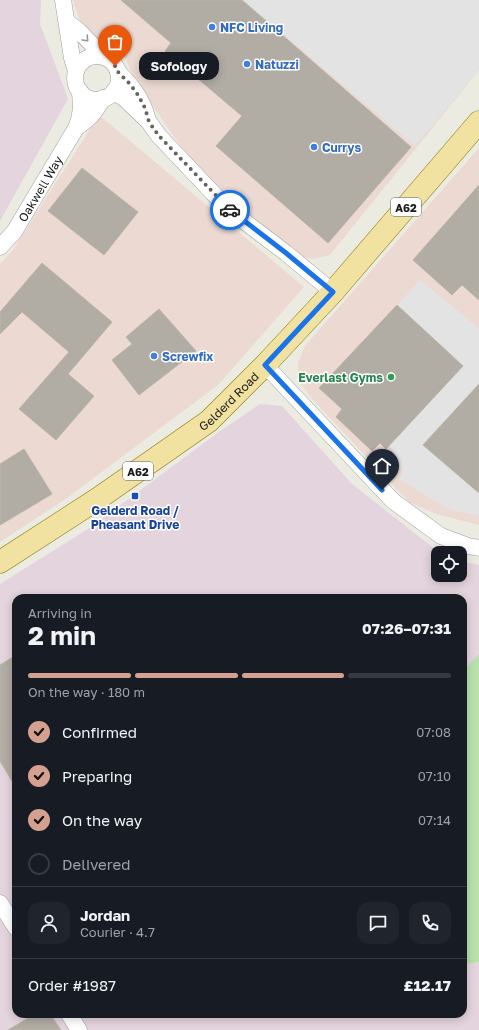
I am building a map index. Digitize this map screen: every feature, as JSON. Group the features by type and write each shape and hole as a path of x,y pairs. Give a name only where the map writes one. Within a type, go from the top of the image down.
{"main road":[{"name":"Gelderd Road","path":"0,562 100,498 209,421 265,365 333,292 479,122"}],"street":[{"path":"63,0 72,58 76,71"},
{"path":"67,22 79,31 104,57 110,61 130,84 145,108 149,122"},
{"path":"104,57 91,57 84,60 79,65 75,78 76,85 80,91 85,96 91,98 108,95 124,98 149,122 159,136 228,209 286,253 333,292"},
{"path":"108,95 117,86 118,72"},
{"name":"Oakwell Way","path":"0,247 14,232 76,128 80,119 81,111 80,91"},
{"name":"Oakwell Way","path":"76,128 90,118 108,95"},
{"path":"265,365 393,501 441,536 468,546 479,548"},
{"path":"0,903 12,922"},
{"path":"72,1018 79,1030"}],"shaded area":[{"path":"0,0 41,0 40,24 68,99 0,221"},
{"path":"73,0 479,0 479,70 330,255 313,259 304,257 222,193 195,164 172,134 133,77 126,59 113,49 95,41 81,24"},
{"path":"243,0 479,0 479,70 415,146"},
{"path":"99,115 304,287 218,385 67,498 0,542 0,264 13,250"},
{"path":"479,148 479,525 436,514 409,502 314,401 298,380 298,363 305,346"},
{"path":"420,280 479,328 479,384 423,445 479,491 479,516 448,509 399,479 403,472 390,445 463,366 397,305"},
{"path":"260,404 282,406 352,484 431,546 431,582 467,582 467,562 479,565 479,654 467,667 467,594 12,594 12,1018 467,1018 467,964 479,962 479,1030 0,1030 0,584 91,527 216,434"}],"green space":[{"path":"479,654 479,962 467,964 467,667"}],"building":[{"name":"Currys","path":"121,0 242,0 411,147 328,243 216,146 242,116 165,51 171,43"},
{"path":"82,168 138,212 104,255 48,211"},
{"path":"479,185 479,300 462,285 452,295 413,260"},
{"path":"42,263 112,322 68,374 94,396 56,440 19,409 69,352 22,312 0,334 0,312"},
{"name":"Everlast Gyms","path":"397,305 463,366 386,449 380,443 372,451 336,417 342,409 319,388"},
{"name":"Screwfix","path":"159,309 196,351 139,395 112,360 132,344 126,337"},
{"path":"479,384 479,493 423,445"},
{"path":"24,449 52,494 0,525 0,464"},
{"path":"12,658 12,781 0,761 0,665"},
{"path":"28,1018 53,1018 61,1030 8,1030"}],"way so far":[{"path":"115,66 118,72 138,95 145,108 149,122 159,136 230,210"}],"place":[{"name":"NFC Living","path":"212,27"},
{"name":"Natuzzi","path":"247,64"},
{"name":"Sofology","path":"115,66"},
{"name":"Currys","path":"314,147"},
{"name":"Screwfix","path":"154,356"},
{"name":"Everlast Gyms","path":"391,377"},
{"name":"Gelderd Road / Pheasant Drive","path":"135,496"}],"route":[{"path":"230,210 315,276 333,292 265,365 382,490"}]}
